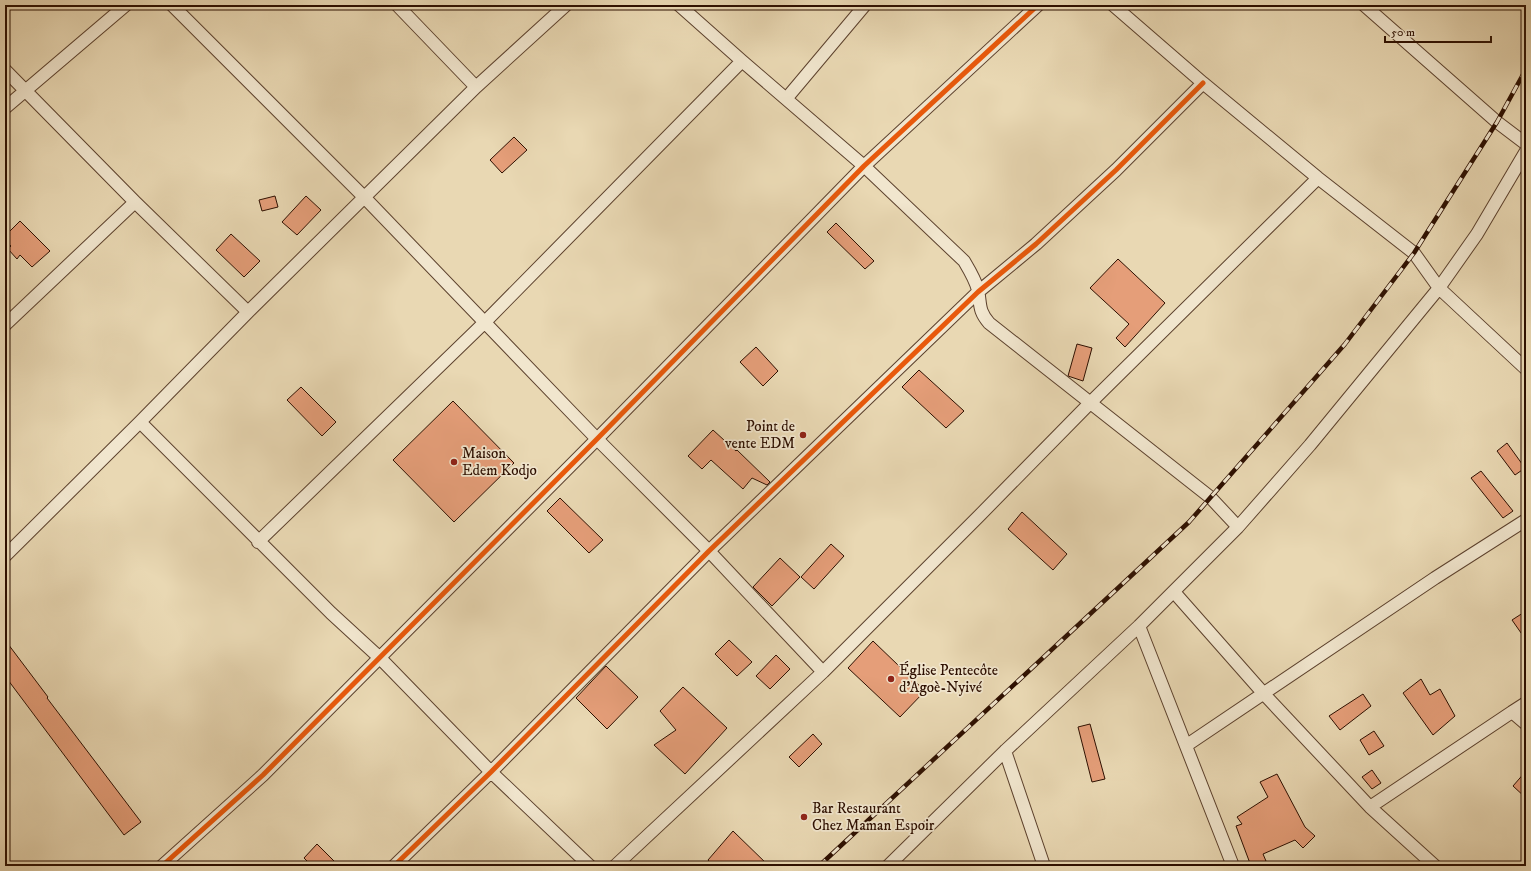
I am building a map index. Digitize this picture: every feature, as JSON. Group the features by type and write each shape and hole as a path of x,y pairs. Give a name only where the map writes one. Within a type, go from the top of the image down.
{"street":[{"path":"5,108 126,5"},
{"path":"172,5 365,198 597,439 709,551 823,672"},
{"path":"398,5 476,87"},
{"path":"5,556 248,312 476,87 566,5"},
{"path":"679,5 864,166 964,261 974,277 982,316 989,324 1210,497 1238,526"},
{"path":"786,99 865,5"},
{"path":"162,866 262,775 380,658 864,166 1038,5"},
{"path":"1113,5 1203,83 1318,178 1414,253 1439,288 1526,369"},
{"path":"1364,5 1497,122 1526,144"},
{"path":"258,542 484,323 742,61"},
{"path":"5,70 135,202 248,312"},
{"path":"394,866 491,772 709,551 978,292 1036,244 1110,176 1203,83"},
{"path":"888,866 1005,750 1174,592 1238,526 1310,445 1439,288 1522,170 1526,151"},
{"path":"615,866 823,672 979,516 1090,402 1318,178"},
{"path":"5,325 135,202"},
{"path":"140,422 258,542 380,658 491,772 590,866"},
{"path":"1187,745 1434,578 1526,520"},
{"path":"1174,592 1264,694 1370,806 1435,866"},
{"path":"1139,626 1187,745 1233,866"},
{"path":"1370,806 1526,704"},
{"path":"1512,712 1526,724"},
{"path":"1005,750 1044,866"}],"building":[{"path":"514,137 527,150 502,173 490,160"},
{"path":"275,196 278,207 262,211 259,200"},
{"path":"306,196 321,210 297,235 282,222"},
{"path":"20,221 50,251 32,267 20,255 17,259 8,249 11,246 5,240 5,236"},
{"path":"836,223 874,261 865,269 827,232"},
{"path":"231,234 260,261 244,277 216,250"},
{"path":"1118,259 1165,303 1125,347 1116,338 1129,324 1090,288"},
{"path":"1077,344 1092,348 1083,381 1068,376"},
{"path":"756,347 778,371 763,386 740,362"},
{"path":"919,370 964,411 946,428 902,387"},
{"path":"301,387 336,422 322,436 287,400"},
{"name":"Maison Edem Kodjo","path":"453,401 514,463 454,522 393,460"},
{"path":"713,430 736,451 737,450 770,482 767,485 752,478 743,489 711,460 702,469 688,456"},
{"path":"1507,443 1525,468 1515,475 1497,451"},
{"path":"1481,471 1513,511 1503,518 1471,478"},
{"path":"560,498 603,540 589,553 547,511"},
{"path":"1022,512 1067,554 1053,570 1008,529"},
{"path":"831,544 844,556 814,589 801,577"},
{"path":"780,558 800,577 772,606 753,587"},
{"path":"1526,611 1526,640 1512,620"},
{"path":"5,640 141,822 124,835 5,676"},
{"path":"729,640 752,662 737,676 715,654"},
{"path":"873,641 925,691 900,717 848,668"},
{"path":"776,655 790,669 770,689 756,676"},
{"path":"606,666 638,697 607,729 576,698"},
{"path":"1421,679 1430,695 1440,689 1455,716 1433,735 1403,693"},
{"path":"683,687 727,728 685,774 654,745 676,730 660,711"},
{"path":"1363,694 1371,706 1340,730 1329,716"},
{"path":"1090,724 1105,779 1092,782 1078,727"},
{"path":"1374,731 1384,746 1369,755 1360,740"},
{"path":"813,734 822,744 799,767 789,757"},
{"path":"1372,770 1381,783 1372,789 1362,777"},
{"path":"1526,771 1526,798 1513,786"},
{"path":"1277,774 1305,827 1315,836 1303,848 1295,840 1263,854 1266,861 1251,866 1236,826 1242,824 1237,817 1268,797 1260,782"},
{"path":"733,831 769,866 713,866 708,860"},
{"path":"317,844 339,866 312,866 304,858"}],"railway":[{"path":"819,866 1189,522 1345,344 1414,253 1497,122 1526,69"}],"cycle path":[{"path":"162,866 263,775 597,439 864,166 1038,5"},
{"path":"394,866 491,772 709,551 978,292 1036,244 1116,170 1203,83"}],"place":[{"name":"Point de vente EDM","path":"803,435"},
{"name":"Maison Edem Kodjo","path":"454,462"},
{"name":"Église Pentecôte d'Agoè-Nyivé","path":"891,679"},
{"name":"Bar Restaurant Chez Maman Espoir","path":"804,817"}]}
